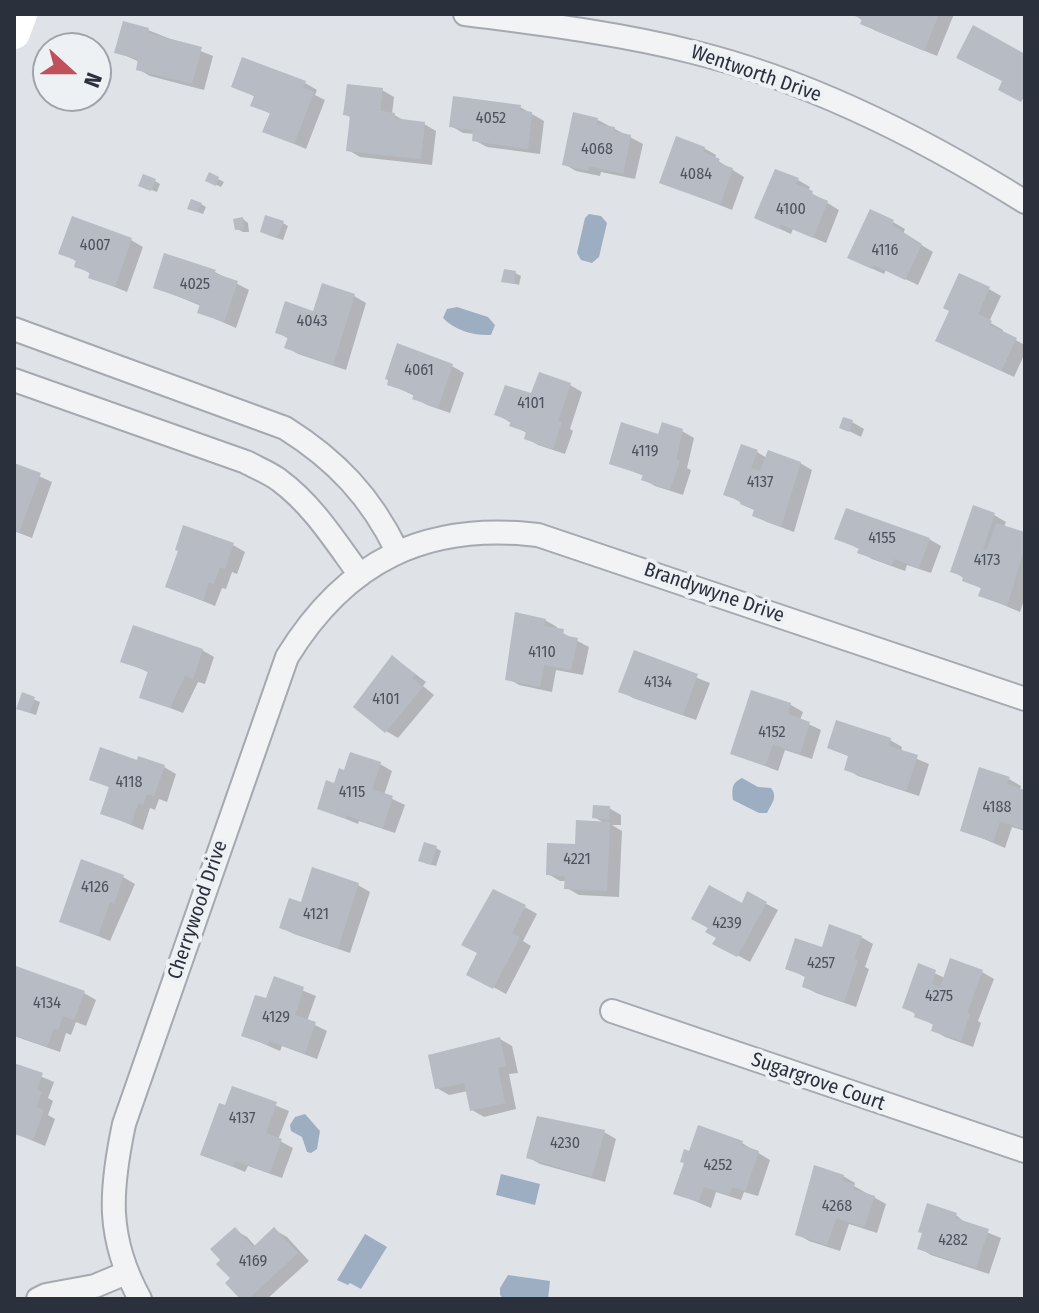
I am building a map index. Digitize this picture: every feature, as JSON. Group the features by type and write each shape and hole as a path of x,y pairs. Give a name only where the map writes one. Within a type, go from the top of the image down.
{"street":[{"path":"14,33 21,14"},
{"name":"Wentworth Drive","path":"465,14 611,34 720,59 871,117 954,159 1025,202"},
{"path":"14,329 285,428 318,449 348,477 385,526 397,551"},
{"path":"14,380 246,462 278,478 327,527 360,575"},
{"name":"Brandywyne Drive","path":"360,575 397,551 456,534 506,531 538,535 1025,699"},
{"name":"Cherrywood Drive","path":"140,1299 126,1273 112,1211 124,1124 287,657 314,617 360,575"},
{"name":"Sugargrove Court","path":"612,1011 1025,1151"},
{"path":"38,1299 95,1286 126,1273"}],"water":[{"path":"589,214 601,216 607,223 599,257 592,263 581,260 577,253 585,218"},
{"path":"457,307 488,317 495,325 491,335 465,331 443,318 447,309"},
{"path":"742,778 758,787 771,788 774,797 767,813 759,813 733,800 734,785"},
{"path":"305,1114 320,1131 317,1149 311,1153 307,1152 302,1137 291,1131 290,1125 295,1117"},
{"path":"501,1174 540,1184 535,1205 496,1195"},
{"path":"365,1234 387,1247 361,1289 337,1280"},
{"path":"508,1275 550,1281 548,1299 504,1299 500,1288"}],"building":[{"path":"850,14 939,14 924,51 860,24 862,19"},
{"path":"123,21 149,28 148,33 202,47 192,84 136,70 138,59 114,53"},
{"path":"973,25 1025,54 1025,95 1021,102 998,90 1002,81 956,58"},
{"path":"242,57 306,81 303,88 314,92 294,144 262,132 270,113 250,106 254,96 231,87"},
{"path":"347,84 383,88 380,111 395,113 394,118 425,122 421,159 346,151 350,116 343,115"},
{"path":"453,96 521,105 520,110 532,112 528,149 472,141 473,130 449,127"},
{"path":"573,112 598,118 597,124 615,127 614,131 631,135 623,174 589,166 588,171 562,165"},
{"path":"676,136 705,147 703,152 720,159 718,163 733,168 720,205 659,183"},
{"path":"775,169 799,178 796,184 828,201 813,238 780,224 779,229 754,218"},
{"path":"209,172 219,177 216,186 205,181"},
{"path":"143,174 156,179 151,191 138,186"},
{"path":"191,199 202,203 197,212 187,209"},
{"path":"870,209 894,220 892,225 922,244 905,280 874,265 872,269 847,258"},
{"path":"265,215 284,221 277,238 260,232"},
{"path":"72,216 132,238 115,287 88,278 90,272 74,267 76,260 58,254"},
{"path":"243,217 244,229 235,230 233,219"},
{"path":"164,253 216,270 214,273 238,281 224,322 197,313 200,304 153,288"},
{"path":"504,269 516,271 514,284 501,282"},
{"path":"959,273 990,287 978,314 992,321 990,325 1017,338 1001,371 935,341 949,311 943,308"},
{"path":"322,283 355,294 333,365 284,348 288,337 275,333 285,301 313,311"},
{"path":"397,343 453,364 438,408 412,399 414,394 387,385 388,380 385,379"},
{"path":"539,372 571,383 558,421 562,422 553,449 524,439 526,432 509,426 511,421 494,415 505,385 531,393"},
{"path":"843,417 853,420 849,432 839,428"},
{"path":"621,422 658,434 662,422 683,429 676,460 680,461 670,490 641,480 643,475 609,464"},
{"path":"741,444 758,450 751,468 760,471 768,450 801,462 781,527 752,516 754,510 740,504 741,501 723,495"},
{"path":"14,463 41,473 19,533 14,531"},
{"path":"973,505 995,513 983,549 987,550 996,523 1025,532 1025,546 1007,606 978,596 981,588 962,581 963,576 950,572"},
{"path":"846,508 930,538 919,568 894,559 892,565 857,553 859,548 834,539"},
{"path":"183,525 234,543 225,569 220,567 214,584 209,582 203,601 165,587 178,551 175,550"},
{"path":"515,612 546,619 544,626 564,629 563,635 578,638 571,670 544,665 540,687 505,680"},
{"path":"133,625 203,649 193,679 185,676 170,708 139,698 148,671 120,662"},
{"path":"634,650 698,674 683,715 618,692"},
{"path":"392,655 415,674 412,678 423,687 385,733 353,707"},
{"path":"751,690 791,703 788,714 810,722 800,754 773,744 765,766 730,754"},
{"path":"22,692 35,697 30,713 16,709"},
{"path":"836,720 891,738 889,746 918,755 906,791 844,770 848,756 827,748"},
{"path":"100,747 137,760 138,756 165,765 154,796 147,794 143,805 138,803 131,824 100,814 109,787 89,780"},
{"path":"350,752 381,762 372,789 393,796 383,828 317,809 326,780 334,783 339,768 344,770"},
{"path":"979,767 1010,777 1007,784 1025,790 1025,830 1000,821 993,842 960,831"},
{"path":"593,805 610,806 609,820 592,818"},
{"path":"576,820 610,822 607,891 564,889 565,876 546,875 547,843 575,844"},
{"path":"424,842 437,846 431,865 418,861"},
{"path":"81,859 124,875 98,936 59,922"},
{"path":"312,867 359,883 338,948 279,928 289,898 301,902"},
{"path":"709,885 742,903 747,891 767,902 737,957 712,944 716,938 705,932 708,928 691,919"},
{"path":"493,889 526,905 512,933 520,937 493,989 466,975 477,953 461,945"},
{"path":"829,924 862,936 854,959 858,960 844,1002 802,987 805,976 785,969 795,938 822,947"},
{"path":"950,958 983,970 967,1013 970,1014 961,1041 931,1031 933,1024 914,1017 915,1013 902,1008 918,963 936,970 932,984 940,987"},
{"path":"16,966 85,991 74,1020 63,1016 58,1030 54,1028 47,1047 14,1035"},
{"path":"274,976 304,987 295,1015 316,1022 305,1053 241,1036 255,995 266,998"},
{"path":"500,1037 506,1066 498,1068 505,1103 470,1111 464,1083 435,1089 428,1055"},
{"path":"14,1063 43,1073 37,1090 42,1092 36,1107 44,1110 33,1140 14,1134"},
{"path":"232,1086 277,1102 266,1133 282,1139 270,1173 235,1161 233,1167 200,1155 219,1103 225,1105"},
{"path":"537,1116 605,1130 592,1177 526,1158"},
{"path":"698,1125 743,1141 742,1145 759,1151 745,1191 732,1187 729,1195 704,1187 698,1202 673,1194 684,1163 680,1162 684,1149 689,1151"},
{"path":"814,1165 844,1175 842,1181 855,1184 853,1189 875,1196 864,1227 836,1218 827,1245 795,1235"},
{"path":"927,1203 957,1213 955,1218 989,1229 976,1268 917,1249 922,1233 918,1232"},
{"path":"235,1227 253,1247 274,1227 298,1253 248,1299 240,1299 225,1283 230,1278 216,1264 220,1260 210,1249"}]}
